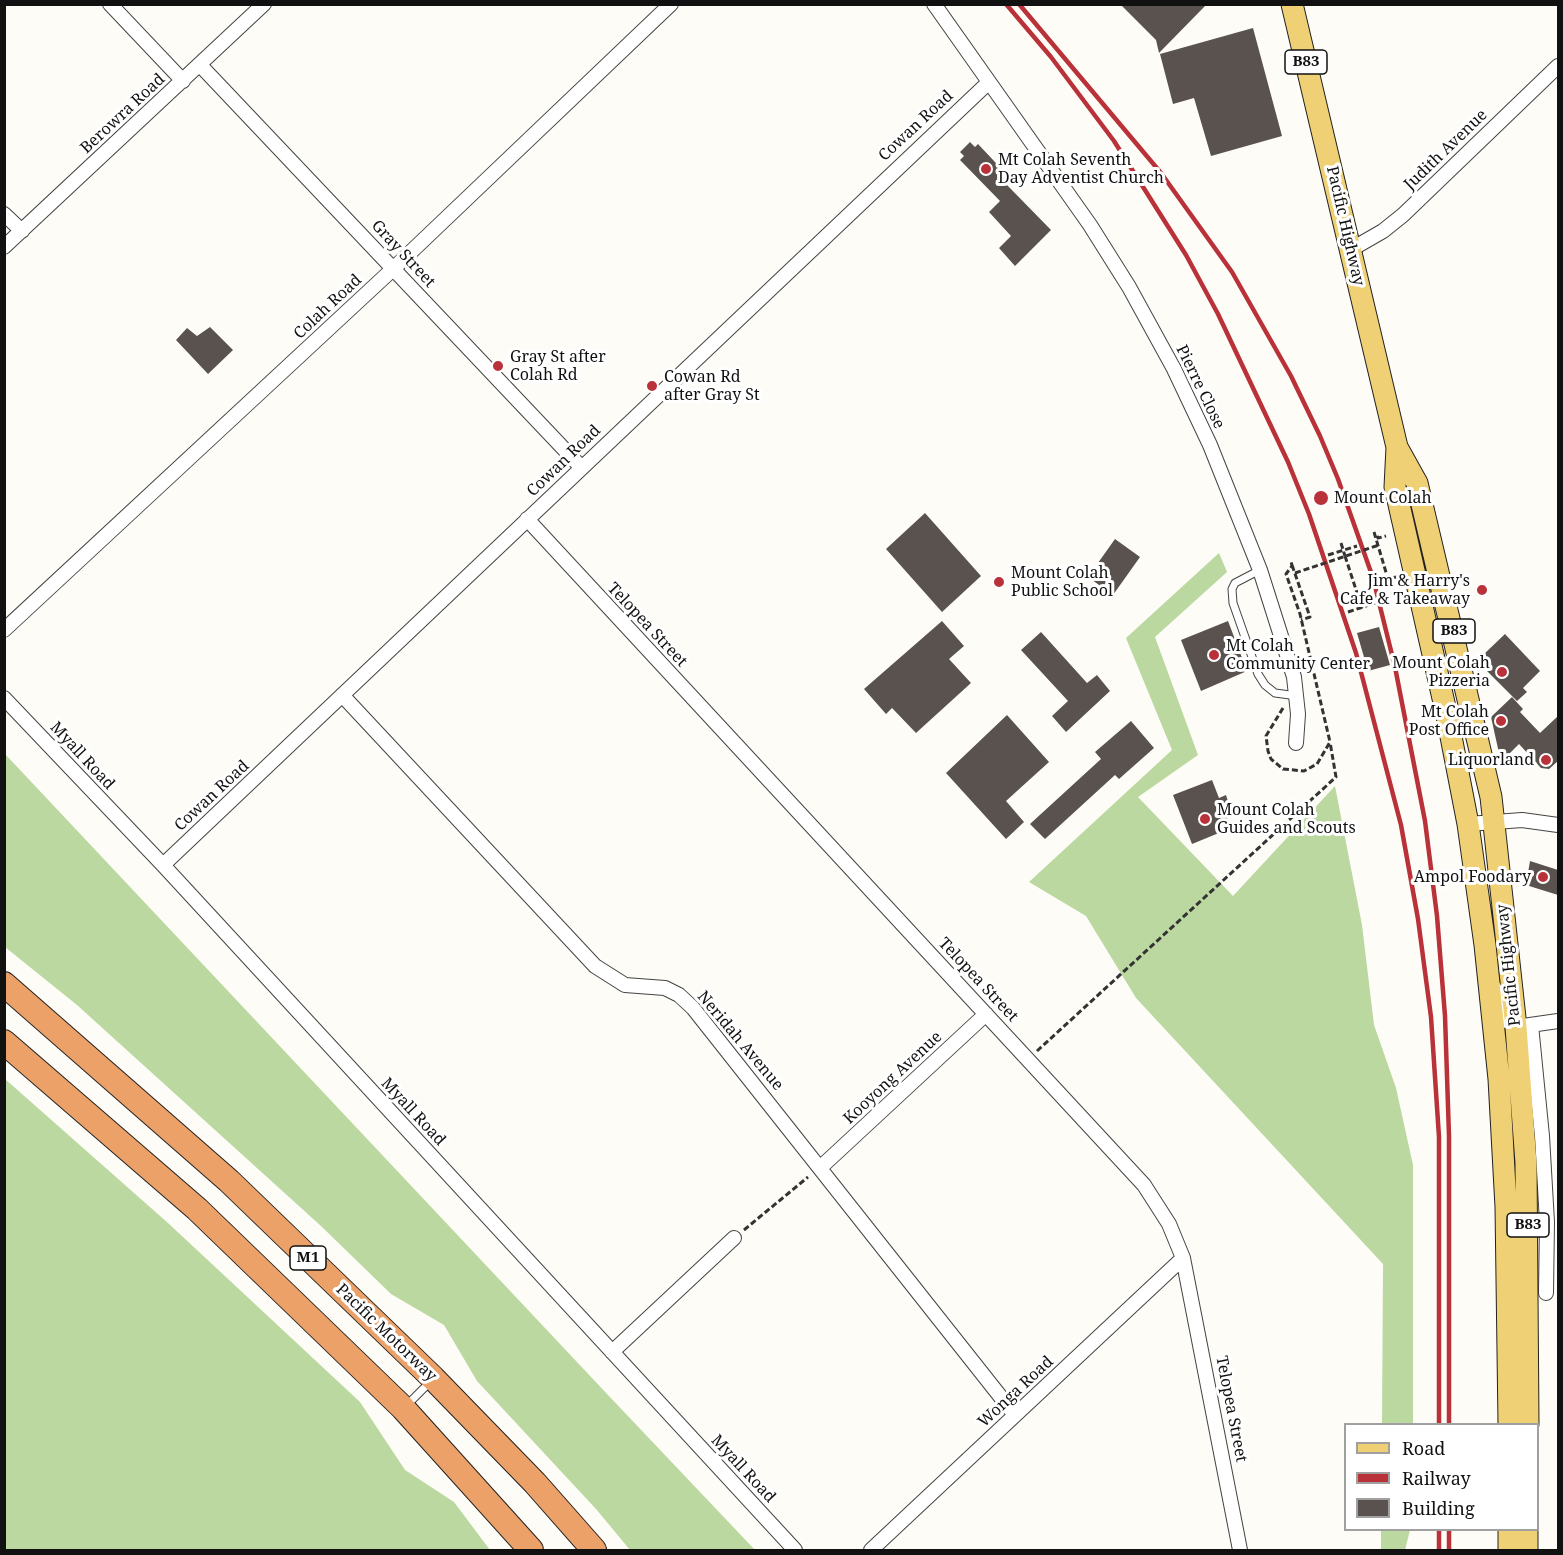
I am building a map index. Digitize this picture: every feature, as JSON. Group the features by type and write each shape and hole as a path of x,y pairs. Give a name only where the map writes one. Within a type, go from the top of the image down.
{"highway":[{"name":"Pacific Motorway","path":"4,984 229,1181 433,1378 535,1483 594,1551"},
{"name":"M1","path":"4,1042 197,1209 403,1408 531,1551"}],"main road":[{"name":"Pacific Highway","path":"1292,4 1397,447 1417,483 1490,789 1523,1026 1528,1224 1528,1423"},
{"name":"Pacific Highway","path":"1397,447 1395,487 1447,716 1468,824 1488,978 1499,1079 1507,1217 1509,1423"},
{"path":"1509,1531 1509,1551"},
{"path":"1527,1531 1527,1551"}],"street":[{"path":"110,4 183,81"},
{"name":"Berowra Road","path":"4,248 264,4"},
{"name":"Colah Road","path":"4,630 394,268 671,4"},
{"name":"Pierre Close","path":"934,4 1090,225 1129,287 1174,369 1210,445 1260,570 1298,696 1296,743"},
{"name":"Gray Street","path":"200,65 581,467"},
{"name":"Judith Avenue","path":"1350,250 1383,231 1403,215 1558,66"},
{"name":"Cowan Road","path":"163,865 989,82"},
{"path":"4,214 22,231"},
{"name":"Telopea Street","path":"527,519 1029,1058 1144,1185 1169,1224 1183,1258 1240,1551"},
{"name":"Neridah Avenue","path":"342,695 595,966 625,985 665,988 679,995 693,1008 1015,1415"},
{"name":"Myall Road","path":"4,698 163,865 795,1551"},
{"path":"1468,824 1522,820 1558,825"},
{"path":"1488,978 1500,997 1507,1021 1523,1026 1558,1021"},
{"name":"Kooyong Avenue","path":"821,1167 986,1014"},
{"path":"1499,1079 1508,1037 1523,1026"},
{"path":"1523,1026 1546,1200 1546,1293"},
{"path":"612,1352 734,1238"},
{"name":"Wonga Road","path":"871,1551 1183,1258"}],"lane":[{"path":"1260,570 1235,583 1232,589 1233,603 1258,674 1265,685 1280,694 1298,696"},
{"path":"403,1408 433,1378"}],"path":[{"path":"1386,536 1378,538 1374,532 1388,579 1396,577"},
{"path":"1344,550 1341,543 1362,608"},
{"path":"1295,573 1379,545"},
{"path":"1328,555 1358,546"},
{"path":"1291,561 1310,617 1300,620"},
{"path":"1348,612 1375,603"},
{"path":"1029,1058 1336,777 1330,742"},
{"path":"734,1238 821,1167"}],"green space":[{"path":"1219,553 1227,572 1155,637 1198,755 1138,797 1233,896 1335,786 1362,925 1374,1025 1396,1088 1413,1165 1413,1423 1382,1423 1383,1264 1136,998 1086,916 1029,882 1172,750 1126,638"},
{"path":"5,754 755,1550 630,1550 596,1509 477,1381 444,1325 391,1294 321,1226 77,1005 5,947"},
{"path":"5,1079 168,1223 360,1402 405,1470 454,1502 490,1550 5,1550"},
{"path":"1381,1531 1410,1531 1405,1550 1381,1550"}],"building":[{"path":"1120,4 1207,4 1159,53 1156,40"},
{"path":"1253,28 1282,136 1211,156 1194,98 1173,104 1160,54"},
{"path":"970,142 975,147 978,144 1011,179 1006,184 1051,230 1015,266 999,248 1011,236 989,212 1000,201 960,160 964,156 960,152"},
{"path":"210,327 233,350 208,374 176,340 187,328 197,336"},
{"path":"925,513 981,576 942,612 886,549"},
{"path":"1115,539 1140,557 1113,595 1088,577"},
{"path":"942,621 964,646 949,659 971,683 916,733 892,708 886,714 864,689"},
{"name":"Mt Colah Community Center","path":"1228,621 1247,671 1201,691 1181,640"},
{"path":"1379,627 1390,665 1368,671 1357,633"},
{"path":"1041,632 1087,683 1097,675 1110,691 1066,732 1052,716 1068,701 1021,650"},
{"path":"1505,634 1540,671 1523,688 1527,692 1517,701 1487,671 1483,655"},
{"path":"1512,697 1523,709 1520,712 1540,733 1558,716 1558,761 1549,769 1541,768 1519,744 1501,762 1491,717"},
{"path":"1007,715 1049,762 1006,801 1024,822 1006,839 946,773"},
{"path":"1131,721 1154,748 1119,779 1115,775 1045,839 1030,824 1101,759 1095,752"},
{"name":"Mount Colah Guides and Scouts","path":"1212,780 1219,798 1226,795 1230,808 1224,810 1231,828 1192,844 1173,795"},
{"name":"Ampol Foodary","path":"1530,861 1558,870 1558,895 1526,885"}],"railway":[{"path":"1006,4 1051,57 1114,141 1186,255 1218,314 1288,462 1309,514 1356,653 1401,825 1418,919 1431,1017 1439,1137 1439,1423"},
{"path":"1019,4 1161,173 1232,272 1291,376 1320,436 1338,479 1373,578 1395,667 1425,821 1437,916 1445,1016 1449,1136 1449,1423"},
{"path":"1439,1531 1439,1550"},
{"path":"1449,1531 1449,1550"}],"place":[{"name":"Mt Colah Seventh Day Adventist Church","path":"986,169"},
{"name":"Gray St after Colah Rd","path":"498,366"},
{"name":"Cowan Rd after Gray St","path":"652,386"},
{"name":"Mount Colah","path":"1321,498"},
{"name":"Mount Colah Public School","path":"999,582"},
{"name":"Jim & Harry's Cafe & Takeaway","path":"1482,590"},
{"name":"Mt Colah Community Center","path":"1214,655"},
{"name":"Mount Colah Pizzeria","path":"1502,672"},
{"name":"Mt Colah Post Office","path":"1501,721"},
{"name":"Liquorland","path":"1546,760"},
{"name":"Mount Colah Guides and Scouts","path":"1205,819"},
{"name":"Ampol Foodary","path":"1543,877"}]}
